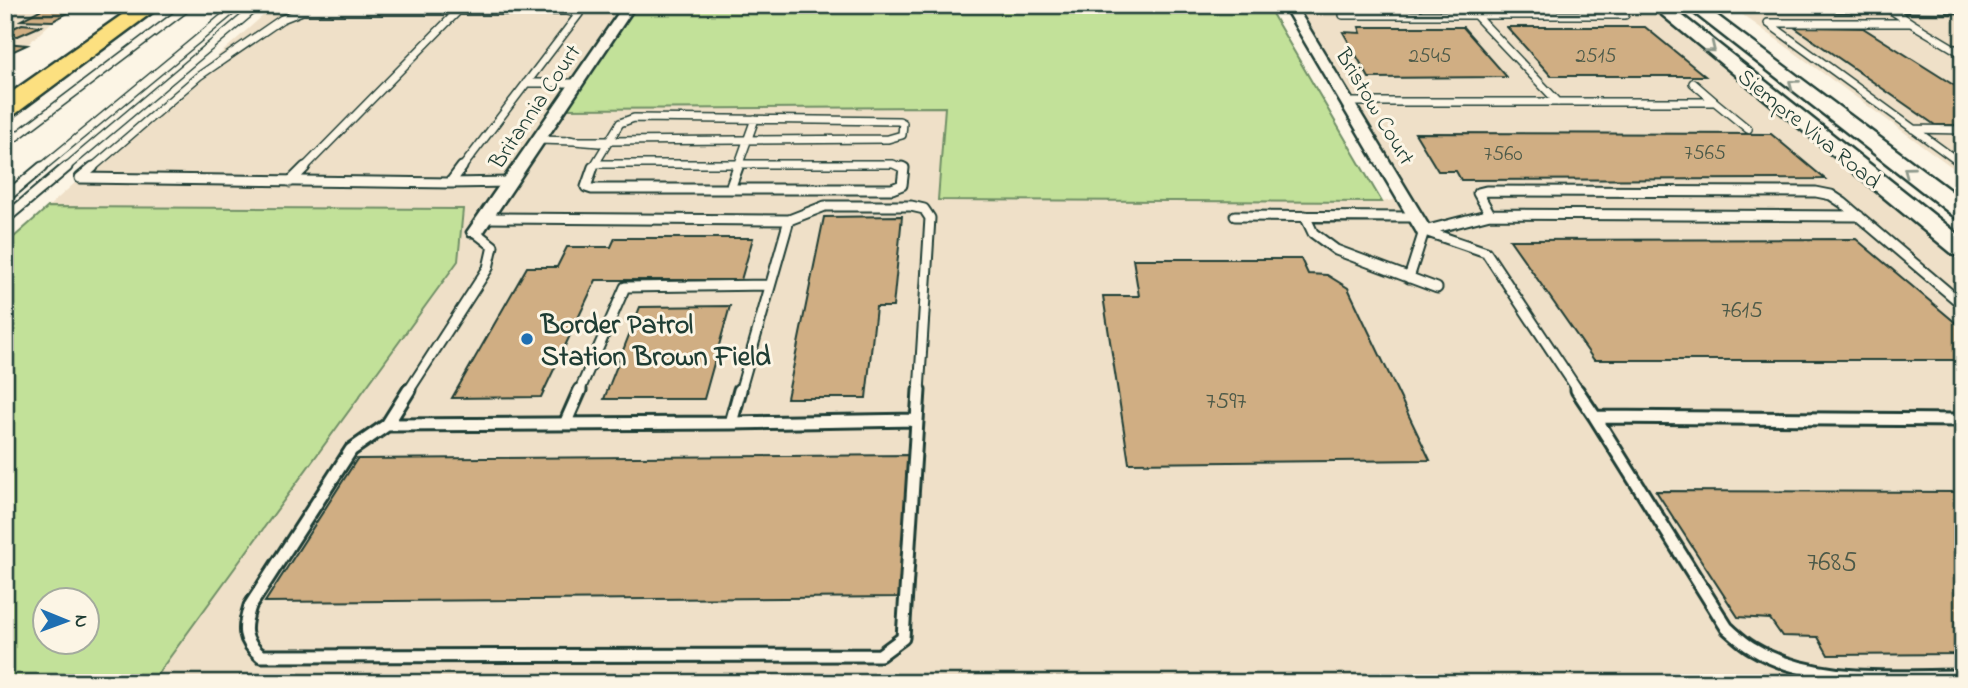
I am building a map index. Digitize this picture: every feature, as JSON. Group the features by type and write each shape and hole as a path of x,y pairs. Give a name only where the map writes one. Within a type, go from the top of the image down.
{"highway":[{"path":"5,86 127,5"},
{"path":"5,109 151,5"}],"main road":[{"name":"Siempre Viva Road","path":"1658,5 1963,250"},
{"name":"Siempre Viva Road","path":"1692,5 1963,212"},
{"path":"1744,5 1963,7"}],"street":[{"name":"Britannia Court","path":"475,232 630,5"},
{"name":"Bristow Court","path":"1289,5 1424,231"}],"lane":[{"path":"5,145 190,5"},
{"path":"5,198 239,5"},
{"path":"5,219 259,5"},
{"path":"290,182 468,5"},
{"path":"1465,5 1558,102"},
{"path":"1885,6 1963,54"},
{"path":"450,183 579,14 567,11 302,11 291,14 199,76 80,178 290,182 450,183 509,182"},
{"path":"1343,15 1625,15"},
{"path":"1911,23 1768,23 1963,165"},
{"path":"526,83 577,83"},
{"path":"1693,83 1748,129"},
{"path":"1347,102 1715,102"},
{"path":"538,140 599,143 609,141 888,139 902,135 902,124 891,120 625,119 609,141 596,164 586,183 586,187 592,189 899,188 904,168 893,164 596,164"},
{"path":"730,189 755,119"},
{"path":"1913,129 1963,130"},
{"path":"1490,214 1478,193 1816,192 1830,195 1859,216 1963,305"},
{"path":"475,232 493,246 488,268 387,425 351,450 250,606 243,629 246,644 261,656 880,655 904,638 930,218 924,209 911,206 825,206 789,220 485,218"},
{"path":"1424,231 1490,214 1859,216"},
{"path":"1235,216 1416,217"},
{"path":"1305,216 1313,233 1336,250 1437,288"},
{"path":"731,423 789,220"},
{"path":"1409,278 1424,231"},
{"path":"1424,231 1486,252 1595,417 1727,628 1756,650 1793,665 1830,675 1963,676"},
{"path":"565,424 625,287 770,285"},
{"path":"1595,417 1963,420"},
{"path":"387,425 917,420"}],"shaded area":[{"path":"5,5 82,5 53,21 27,45 5,55"},
{"path":"275,5 630,5 560,108 945,107 938,200 1382,202 1404,198 1289,5 1657,5 1963,266 1963,683 151,683 458,261 462,209 48,207"},
{"path":"1736,10 1963,13 1963,175"}],"green space":[{"path":"630,5 1267,5 1382,202 938,200 945,107 559,109"},
{"path":"48,207 463,209 458,261 151,683 5,683 5,245"}],"building":[{"path":"49,5 82,5 53,21 21,20"},
{"path":"22,24 41,26 18,36 5,35 5,32"},
{"path":"1359,27 1463,27 1507,77 1369,78 1343,32 1361,33"},
{"path":"1507,27 1645,27 1705,76 1551,76"},
{"path":"1794,27 1863,28 1963,91 1963,125 1935,125"},
{"path":"5,43 27,45 5,55"},
{"path":"1415,133 1771,134 1825,179 1461,180 1456,171 1438,171"},
{"path":"902,216 893,307 876,307 866,398 787,398 824,217"},
{"name":"Border Patrol Station Brown Field","path":"615,238 753,238 741,280 596,280 541,397 452,398 527,267 557,267 567,247 611,247"},
{"path":"1856,239 1963,329 1963,360 1594,360 1510,240"},
{"path":"1133,259 1301,259 1308,274 1327,275 1348,288 1430,460 1129,463 1103,296 1139,296"},
{"path":"730,306 704,399 604,399 640,307"},
{"path":"911,455 902,597 265,602 357,459"},
{"path":"1656,491 1963,492 1963,654 1828,655 1818,637 1782,636 1770,619 1738,617"}],"place":[{"name":"Border Patrol Station Brown Field","path":"527,339"}]}
